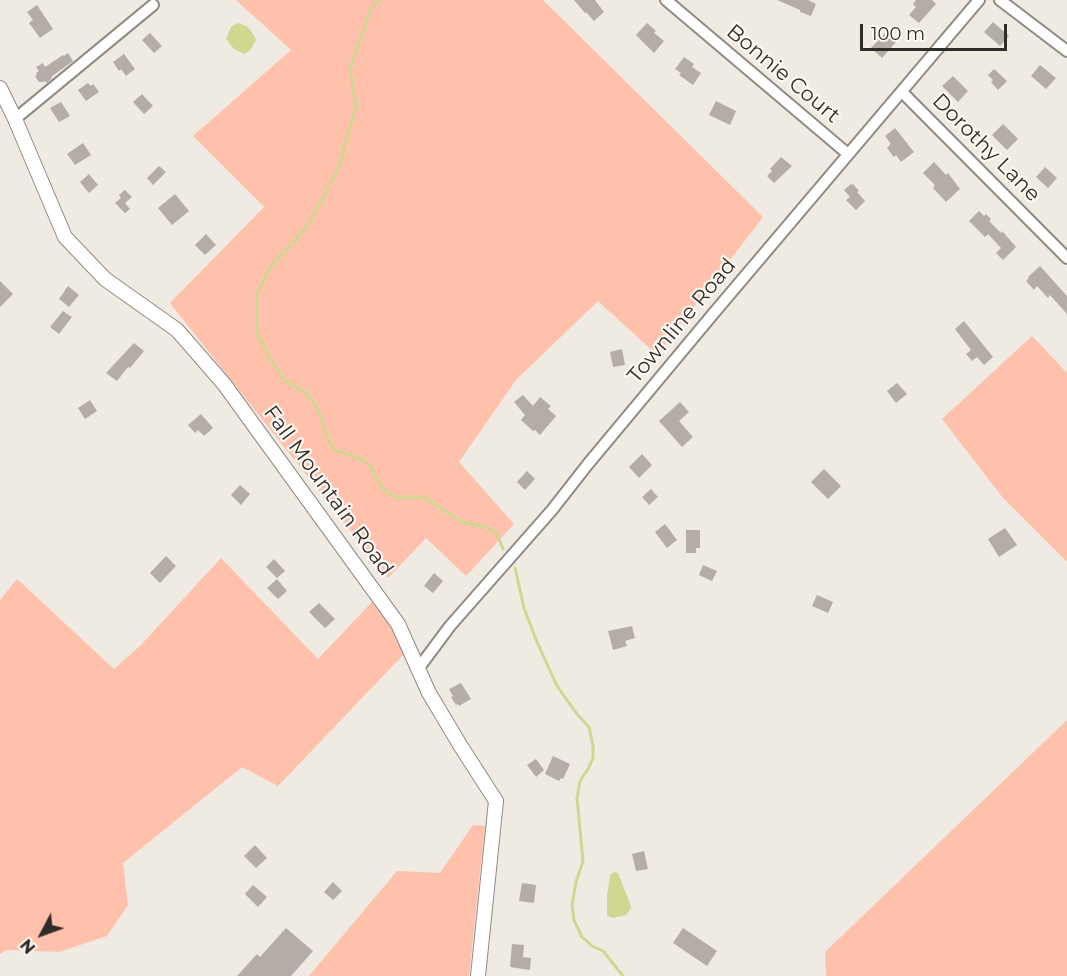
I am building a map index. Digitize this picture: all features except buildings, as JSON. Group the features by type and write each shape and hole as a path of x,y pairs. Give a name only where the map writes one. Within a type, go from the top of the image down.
{"main road":[{"name":"Fall Mountain Road","path":"0,88 65,237 105,279 177,330 225,384 398,624 429,693 496,801 478,976"}],"street":[{"name":"Bonnie Court","path":"666,0 848,154"},
{"name":"Townline Road","path":"418,669 450,626 552,510 588,464 979,0"},
{"path":"1000,0 1067,51"},
{"path":"15,119 153,5"},
{"name":"Dorothy Lane","path":"902,92 1067,258"}],"shaded area":[{"path":"236,0 543,0 763,217 657,355 598,301 516,380 459,462 514,524 466,576 426,538 388,578 170,303 264,207 193,136 291,50"},
{"path":"238,23 248,27 256,40 245,54 234,49 226,39 231,27"},
{"path":"1032,336 1067,373 1067,562 1003,498 942,419"},
{"path":"221,558 318,659 372,602 395,633 404,654 278,786 242,767 123,863 128,905 107,936 59,952 6,950 0,954 0,600 17,579 114,669 141,645"},
{"path":"1067,720 1067,976 826,976 825,952"},
{"path":"473,825 485,826 469,976 309,976 397,871 440,873"},
{"path":"615,872 618,873 631,906 626,915 613,918 607,915 607,896 610,876"}],"waterway":[{"path":"379,0 371,8 350,69 356,106 339,167 308,225 268,270 257,295 257,331 269,357 284,380 306,393 317,408 329,442 335,450 361,459 371,467 384,491 397,497 424,497 460,521 488,528 497,534 503,549"},
{"path":"515,568 524,608 537,642 557,686 589,727 593,746 593,758 580,781 577,798 583,861 572,905 574,920 582,937 592,946 603,951 623,976"}]}
